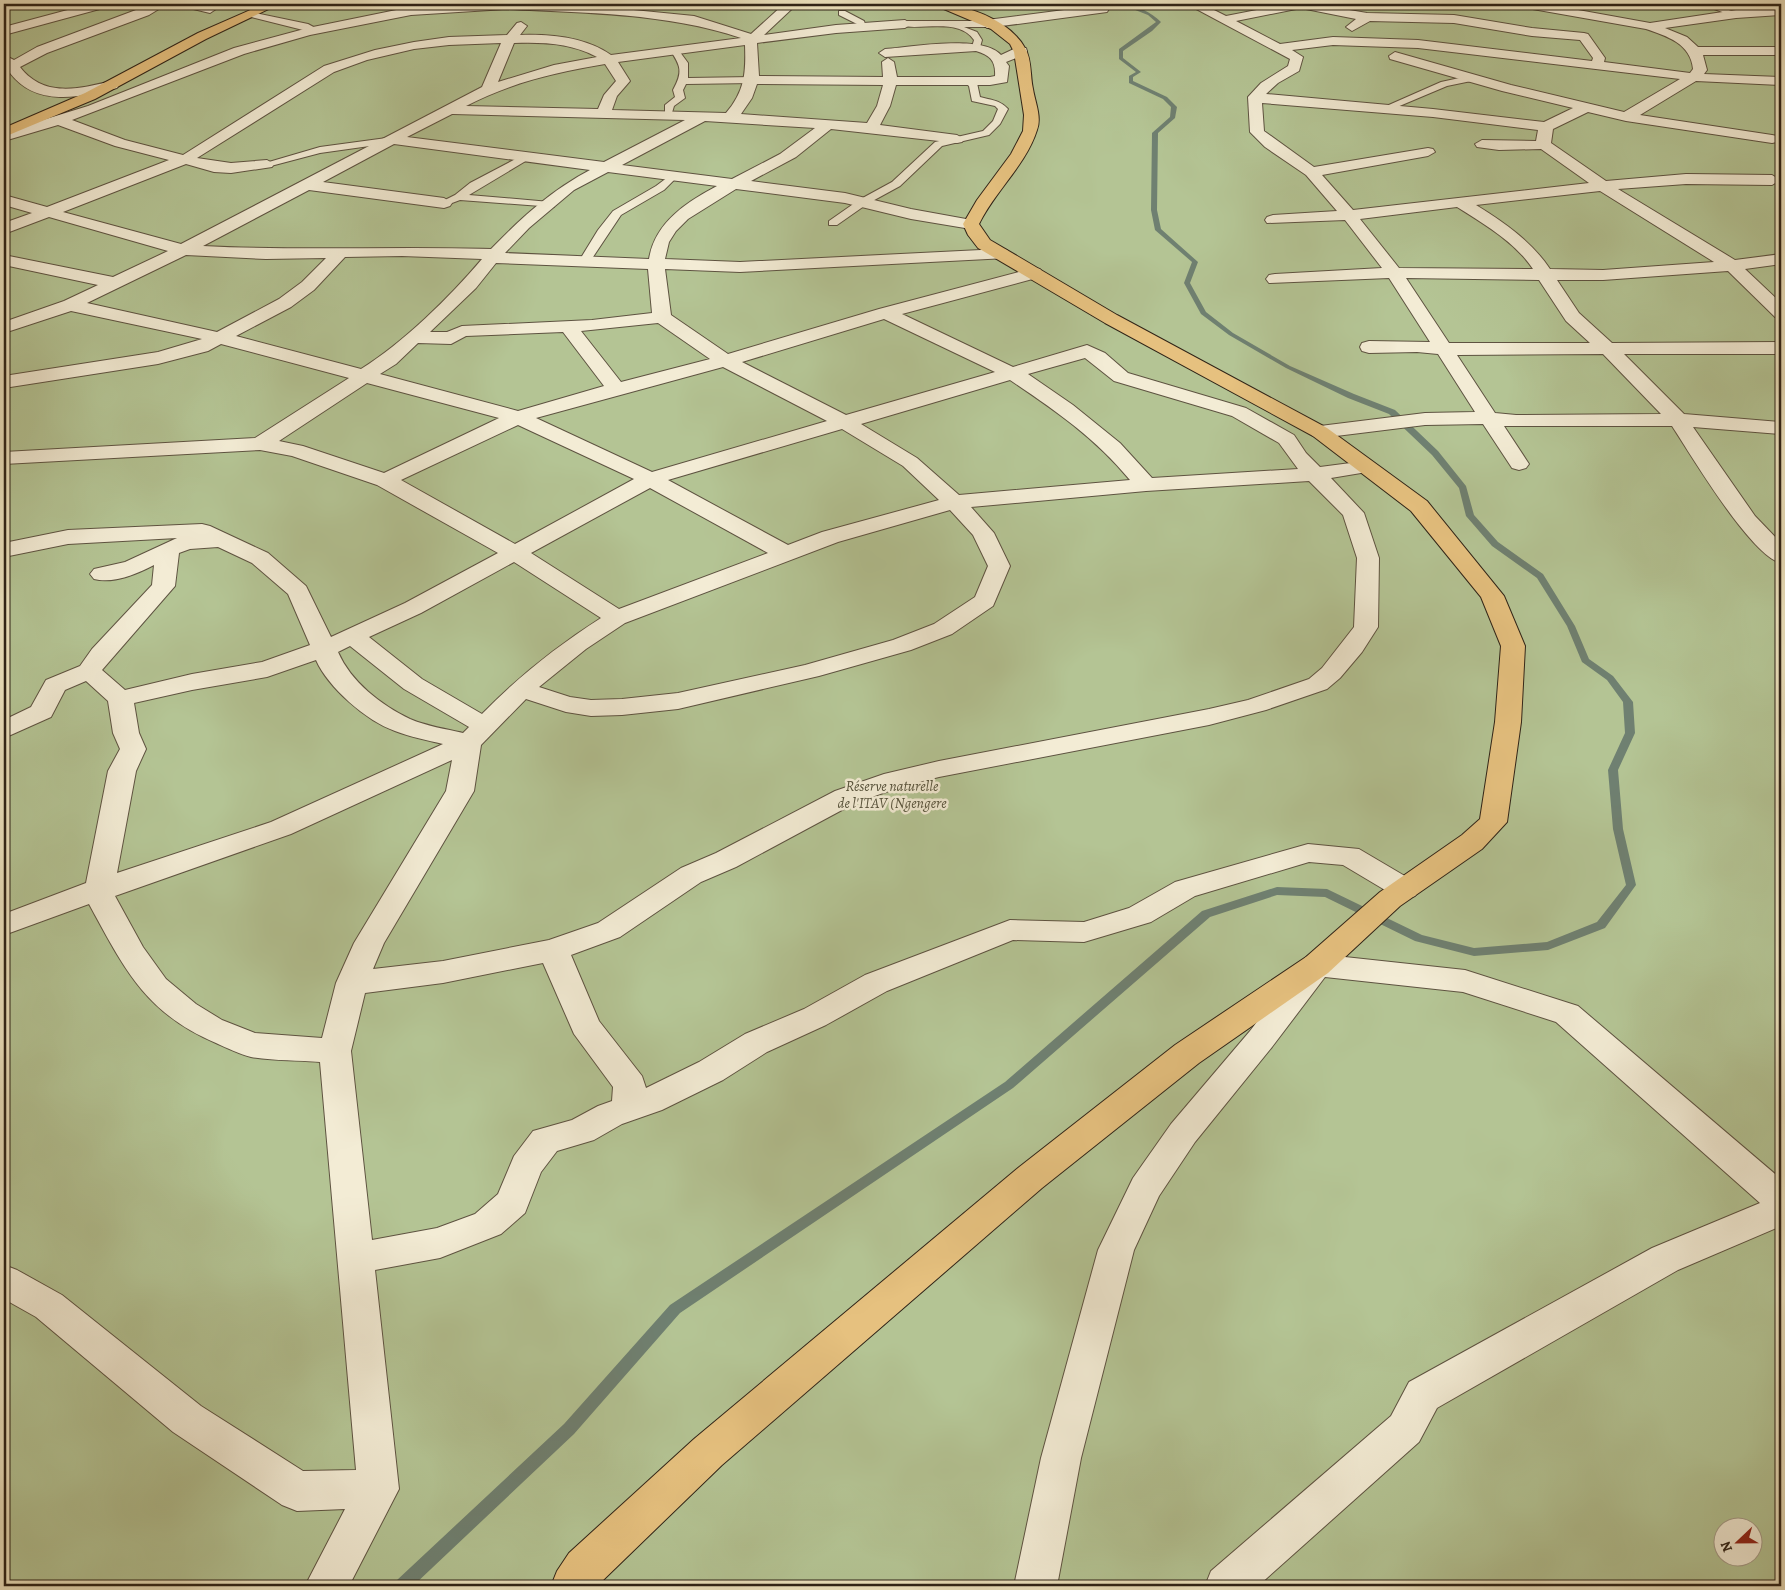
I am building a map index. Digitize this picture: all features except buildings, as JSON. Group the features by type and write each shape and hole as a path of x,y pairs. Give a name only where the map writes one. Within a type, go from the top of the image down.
{"highway":[{"path":"572,1586 584,1568 708,1452 1030,1178 1187,1054 1329,954 1397,894 1472,842 1493,822 1498,799 1508,722 1513,646 1492,596 1419,506 1320,432 1111,319 984,244 976,235 971,224 978,206 1020,149 1030,130 1032,120 1021,64 1021,51 1011,38 987,24 956,9 938,4"},
{"path":"4,133 112,85 187,44 261,8"}],"street":[{"path":"112,85 63,95 38,88 25,81 7,66 42,50 146,12 161,4"},
{"path":"189,4 210,9"},
{"path":"751,40 791,4"},
{"path":"987,24 1103,9 1086,4"},
{"path":"1193,4 1228,19 1282,47 1297,57 1294,68 1260,89 1254,97 1257,132 1270,144 1311,172 1349,215 1394,273 1519,464"},
{"path":"1228,19 1300,4 1367,17 1454,19 1532,32 1584,37 1599,58 1597,66"},
{"path":"1527,4 1648,26 1668,32 1695,51 1700,62 1700,70 1693,77 1626,117"},
{"path":"4,31 108,5 146,12"},
{"path":"4,137 59,120 213,60 270,42 412,7 479,5 584,9 694,20 745,35 751,40 753,80 745,102 730,117"},
{"path":"488,89 509,39 538,6"},
{"path":"1648,26 1781,10"},
{"path":"1333,41 1367,17"},
{"path":"4,328 70,305 116,284 452,110 488,89 554,68 610,59 751,40 905,24"},
{"path":"862,27 865,38 880,46 885,52 889,66 890,79 879,117 871,128"},
{"path":"4,229 186,159 329,69 352,60 442,42 530,37 567,42 600,52 610,59 619,70 622,81 611,95 604,112"},
{"path":"1282,47 1333,41 1418,44 1693,77 1781,81"},
{"path":"1333,41 1367,47 1473,78 1626,117 1777,135 1772,168 1780,198"},
{"path":"753,80 890,79 990,81 1002,79 1002,66 999,60 991,51 976,47 885,52"},
{"path":"999,60 1021,51"},
{"path":"1695,51 1781,51"},
{"path":"1254,97 1386,108 1546,127 1587,108"},
{"path":"452,110 604,112 730,117 871,128 957,139"},
{"path":"260,444 389,360 470,284 493,256 523,225 569,188 603,168 703,116"},
{"path":"59,120 120,143 214,167 231,168 267,164"},
{"path":"662,317 655,265 661,242 672,224 684,213 732,184 786,157 828,124"},
{"path":"1544,145 1543,138 1546,127"},
{"path":"394,140 863,202 911,214 971,224"},
{"path":"1482,144 1499,146 1544,145 1624,201 1732,266 1781,313"},
{"path":"1311,172 1374,163 1428,152"},
{"path":"1273,220 1349,215 1603,186 1686,180 1772,168"},
{"path":"308,185 444,203"},
{"path":"4,200 183,250 266,254 341,252 493,256 655,265 799,266 1001,254"},
{"path":"1459,202 1479,212 1520,244 1545,274 1572,317 1607,348 1678,420 1748,521 1780,553"},
{"path":"4,382 176,355 221,338 285,303 308,286 341,252"},
{"path":"1275,279 1394,273 1603,275 1732,266 1781,259"},
{"path":"4,260 116,284"},
{"path":"385,480 518,417 725,361 885,313 1034,273"},
{"path":"70,305 221,338 518,417 650,479 786,553"},
{"path":"885,313 1014,374 1066,409 1113,447 1146,485"},
{"path":"415,337 451,338 462,331 570,327 662,317 725,361 846,423 910,462 954,502 983,533 999,566 985,601 943,629 902,644 810,671 678,701 622,707 591,708 566,704 521,690"},
{"path":"570,327 616,389"},
{"path":"1369,347 1417,346 1444,349 1781,348"},
{"path":"120,699 192,682 267,669 326,648 413,608 650,479 1014,374 1087,351 1098,357 1122,377 1239,412 1287,440 1298,457 1353,513 1368,558 1366,627 1353,647 1318,684 1257,705 1209,717 939,769 894,780 845,797 726,860 691,875 609,930 552,950 443,972 352,983"},
{"path":"1320,432 1425,419 1489,418 1516,421 1678,420 1781,428"},
{"path":"4,458 260,444 296,450 385,480 513,552 617,618"},
{"path":"4,925 99,889 281,828 476,734 521,690 577,644 617,618 830,537 954,502 1146,485 1315,474 1366,467"},
{"path":"4,550 68,537 146,532 202,532 260,558 298,591 326,648 333,669 364,702 402,725 476,734"},
{"path":"102,574 132,568 168,549 187,542 220,540"},
{"path":"4,730 42,712 56,686 89,671 101,654 140,614 163,586 168,549"},
{"path":"351,635 476,734"},
{"path":"89,671 120,699 126,732 133,749 122,771 99,889 102,900 131,953 156,987 185,1012 211,1028 252,1045 335,1051"},
{"path":"326,1586 378,1488 335,1051 352,983 369,944 460,790 476,734"},
{"path":"354,1259 440,1243 488,1224 512,1203 526,1166 545,1141 582,1131 628,1107 650,1101 711,1071 756,1043 815,1017 876,983 1010,930 1084,932 1140,914 1185,889 1308,853 1348,856 1397,894"},
{"path":"552,950 585,1026 630,1085 628,1107"},
{"path":"1035,1586 1061,1458 1116,1250 1145,1188 1183,1133 1329,954 1465,980 1567,1014 1781,1200"},
{"path":"1226,1586 1404,1429 1423,1395 1665,1259 1781,1210"},
{"path":"4,1281 49,1306 187,1420 297,1491 378,1488"}],"lane":[{"path":"1705,4 1736,14"},
{"path":"261,8 315,30"},
{"path":"842,13 861,23 862,27"},
{"path":"905,24 987,24"},
{"path":"949,24 974,34 978,40 976,47"},
{"path":"668,114 670,105 680,98 678,90 686,76 683,71 684,63 674,50"},
{"path":"1386,108 1444,84 1473,78"},
{"path":"683,81 753,80"},
{"path":"833,223 863,202 896,184 939,144 986,133 1003,113 1004,108 998,104 975,99 974,85 968,81"},
{"path":"267,164 328,149 394,140"},
{"path":"444,203 458,197 474,185 525,157"},
{"path":"584,261 617,213 630,203 668,183 672,177"},
{"path":"458,197 550,205"}],"green space":[{"name":"Réserve naturelle de l'ITAV (Ngengere","path":"4,4 1781,4 1781,1586 4,1586"}],"waterway":[{"path":"402,1586 569,1429 675,1309 1009,1085 1206,914 1277,891 1327,893 1419,938 1474,952 1548,946 1601,925 1631,885 1618,829 1613,770 1630,733 1628,702 1610,678 1585,660 1571,626 1540,576 1495,544 1470,516 1463,488 1435,453 1392,412 1351,396 1288,367 1231,334 1203,313 1187,283 1195,262 1158,230 1154,210 1155,133 1173,117 1174,107 1165,98 1131,82 1131,76 1139,72 1121,59 1121,50 1159,22 1150,14 1122,4"}]}
